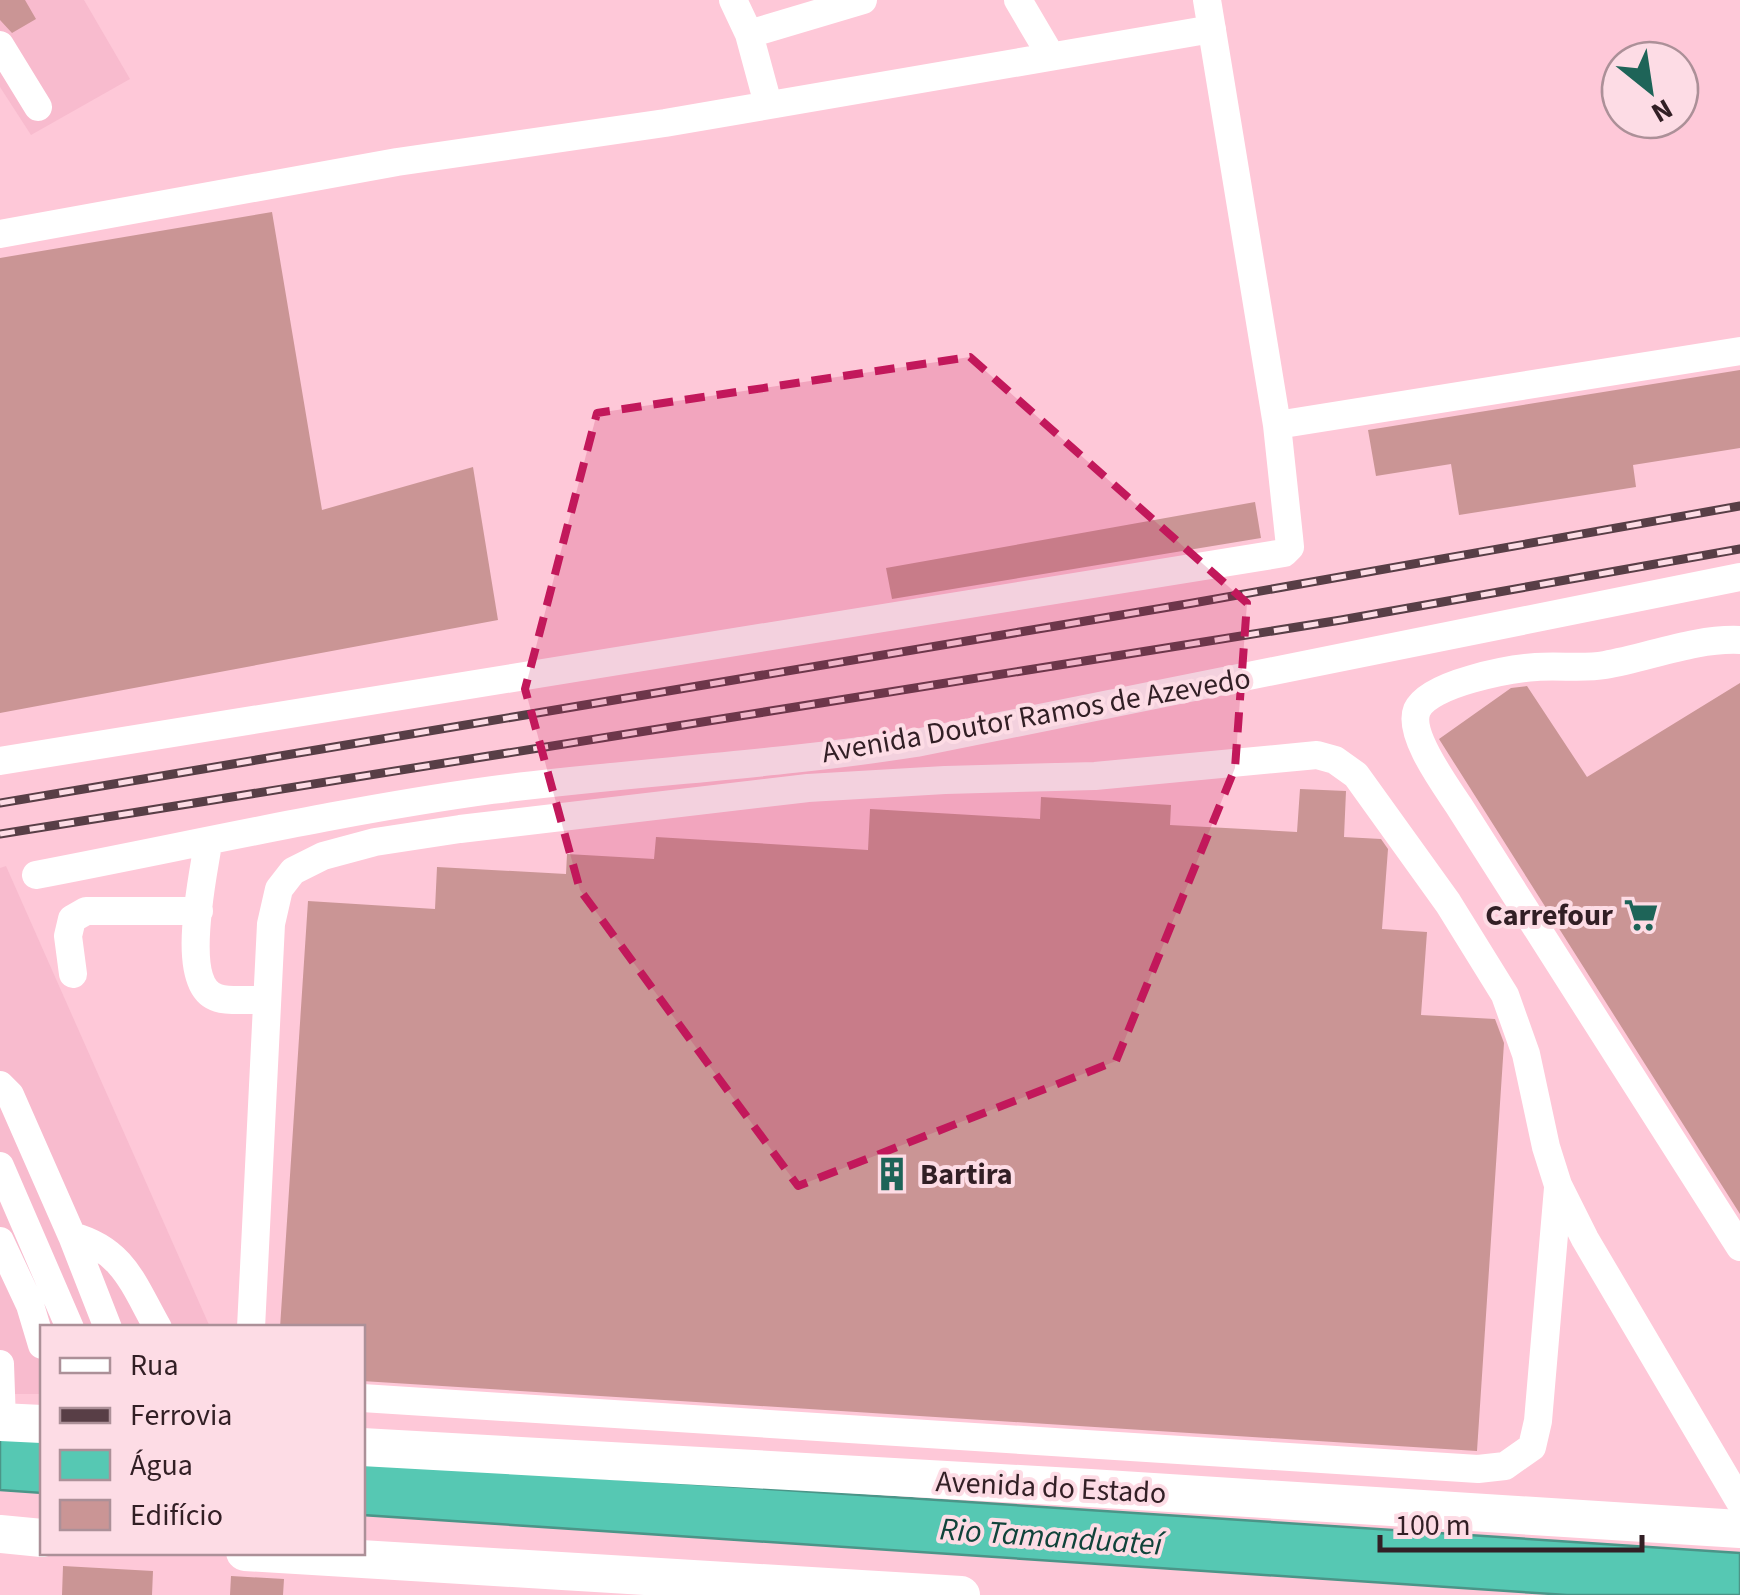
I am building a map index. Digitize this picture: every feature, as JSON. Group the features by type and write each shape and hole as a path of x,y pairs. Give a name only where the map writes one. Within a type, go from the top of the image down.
{"highway":[{"path":"1,1422 40,1424"},
{"name":"Avenida do Estado","path":"365,1448 1740,1529"},
{"path":"0,1534 40,1538"},
{"path":"271,1555 496,1581 961,1595"}],"street":[{"path":"733,0 750,34 768,104"},
{"path":"750,34 863,0"},
{"path":"1018,0 1051,56"},
{"path":"0,761 1284,553 1290,547 1277,426 1207,0"},
{"path":"0,234 396,162 666,123 1212,29"},
{"path":"0,45 38,107"},
{"path":"1277,426 1740,351"},
{"name":"Avenida Doutor Ramos de Azevedo","path":"36,875 476,792 916,744 1740,577"},
{"path":"1740,640 1709,641 1600,666 1538,666 1499,672 1446,688 1427,699 1417,710 1415,726 1428,756 1459,806 1740,1247"},
{"path":"251,1325 271,924 279,889 293,872 323,856 376,842 808,788 1095,776 1317,755 1335,760 1356,775 1448,903 1506,995 1526,1054 1558,1185 1740,1502"},
{"path":"208,842 196,971 206,991 218,998 265,1000"},
{"path":"73,974 68,936 72,919 86,911 199,911"},
{"path":"0,1086 10,1095 107,1325"},
{"path":"0,1166 69,1325"},
{"path":"365,1398 1444,1467 1505,1466 1532,1447 1538,1421 1558,1185"},
{"path":"72,1236 98,1243 124,1266 156,1325"},
{"path":"4,1267 40,1341"},
{"path":"0,1364 1,1422"}],"highlighted area":[{"path":"970,357 1247,603 1235,768 1116,1061 798,1186 580,890 525,689 597,413"}],"shaded area":[{"path":"0,0 84,0 130,79 31,135 0,87"},
{"path":"6,866 209,1325 40,1325 40,1394 0,1394 0,868"}],"water":[{"path":"0,1438 40,1441 40,1493 0,1490"},
{"name":"Rio Tamanduateí","path":"365,1462 1740,1553 1740,1595 1567,1595 365,1515"}],"building":[{"path":"0,0 25,0 36,19 12,33 0,20"},
{"path":"272,212 322,510 473,467 498,620 0,713 0,258"},
{"path":"1740,370 1740,448 1633,465 1636,487 1459,515 1451,464 1376,476 1368,430"},
{"path":"1255,502 1261,538 892,599 886,568"},
{"name":"Carrefour","path":"1740,683 1740,1214 1439,739 1511,688 1527,686 1587,777"},
{"name":"Bartira","path":"1300,789 1346,791 1344,837 1381,839 1388,849 1382,929 1427,932 1421,1015 1495,1019 1504,1043 1477,1451 365,1381 365,1325 280,1325 308,901 435,909 437,867 566,874 567,854 654,859 656,837 868,850 870,809 1040,819 1041,797 1171,805 1170,825 1297,832"},
{"path":"63,1566 153,1571 152,1595 62,1595"},
{"path":"231,1576 284,1579 283,1595 230,1595"}],"railway":[{"path":"0,803 1193,603 1740,506"},
{"path":"0,834 1341,620 1740,549"}],"place":[{"name":"Carrefour","path":"1641,915"},
{"name":"Bartira","path":"892,1174"}]}
